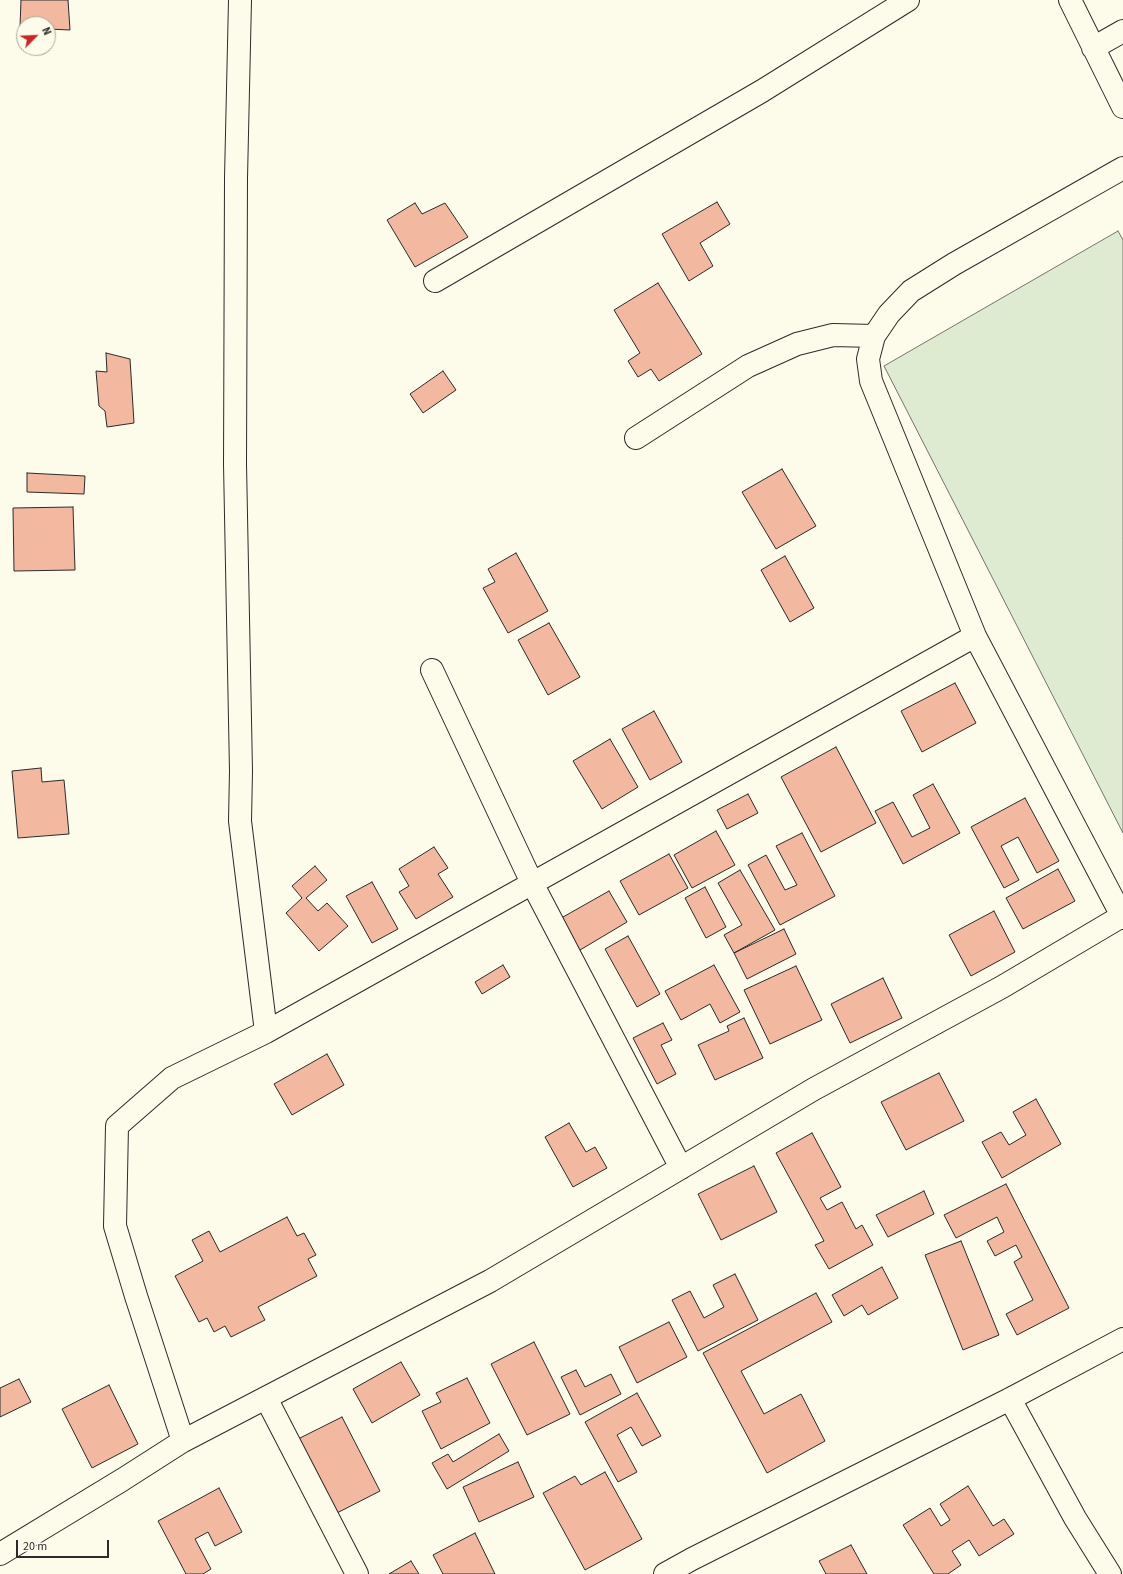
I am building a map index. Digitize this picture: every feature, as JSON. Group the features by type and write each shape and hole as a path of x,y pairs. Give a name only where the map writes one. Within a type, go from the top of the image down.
{"street":[{"path":"240,0 236,178 235,456 241,771 240,821 266,1032"},
{"path":"435,281 762,91 908,0"},
{"path":"1070,0 1123,106"},
{"path":"1093,48 1123,31"},
{"path":"0,1554 84,1504 183,1441 490,1281 814,1089 1002,987 1123,917 975,636 871,381 868,359 874,336 889,314 911,291 954,264 1123,168"},
{"path":"636,438 748,366 797,344 833,335 874,336"},
{"path":"183,1441 115,1226 116,1126 172,1078 266,1032 975,636"},
{"path":"432,670 532,884 681,1168"},
{"path":"665,1574 696,1567 1123,1339"},
{"path":"266,1398 357,1574"},
{"path":"1010,1398 1075,1518 1110,1574"}],"green space":[{"path":"1118,231 1123,240 1123,833 884,366"}],"building":[{"path":"21,0 68,0 70,30 56,29 56,16 20,16"},
{"path":"717,202 730,224 700,243 713,266 689,281 662,234"},
{"path":"415,203 422,214 445,203 468,237 415,267 387,220"},
{"path":"658,283 702,354 659,381 651,369 638,377 628,361 640,353 614,310"},
{"path":"106,353 130,359 134,423 107,427 105,411 99,406 96,371 107,372"},
{"path":"443,371 456,390 423,413 410,394"},
{"path":"782,469 816,526 776,549 742,492"},
{"path":"27,473 85,476 84,494 27,492"},
{"path":"73,507 75,570 14,571 13,508"},
{"path":"516,553 548,611 508,633 483,588 495,582 488,569"},
{"path":"785,556 814,608 790,622 761,570"},
{"path":"549,623 580,677 548,695 518,640"},
{"path":"955,683 976,723 922,752 901,711"},
{"path":"654,711 682,762 650,780 622,729"},
{"path":"610,739 638,787 602,809 573,761"},
{"path":"836,747 876,823 821,852 781,777"},
{"path":"41,768 42,782 64,780 69,834 18,838 12,771"},
{"path":"933,784 960,833 903,864 875,811 893,802 912,837 930,828 913,795"},
{"path":"748,794 758,813 727,829 717,810"},
{"path":"1025,798 1059,861 1037,873 1018,837 1001,846 1019,880 1004,888 971,827"},
{"path":"716,831 735,865 692,888 674,855"},
{"path":"802,833 835,896 780,925 748,865 766,855 785,890 797,885 776,846"},
{"path":"434,847 448,868 438,874 453,897 416,919 399,892 409,886 399,869"},
{"path":"669,854 688,888 639,915 620,881"},
{"path":"315,866 327,880 306,898 318,911 327,903 348,926 319,951 286,913 302,898 292,886"},
{"path":"1058,869 1075,901 1023,929 1006,898"},
{"path":"740,870 775,930 734,953 724,935 742,925 718,883"},
{"path":"372,882 398,929 372,943 346,896"},
{"path":"705,887 726,927 706,938 685,898"},
{"path":"609,891 627,922 575,953 556,921"},
{"path":"994,911 1015,952 971,976 949,935"},
{"path":"784,929 796,954 747,979 734,953"},
{"path":"628,936 660,994 637,1007 605,949"},
{"path":"503,965 510,977 482,994 475,982"},
{"path":"714,965 740,1012 720,1023 710,1004 681,1020 665,991"},
{"path":"796,966 822,1020 770,1044 744,990"},
{"path":"883,978 902,1018 850,1043 831,1004"},
{"path":"744,1018 763,1058 715,1080 698,1045 729,1031 727,1026"},
{"path":"663,1023 672,1040 661,1045 676,1074 657,1084 633,1038"},
{"path":"327,1054 344,1085 292,1115 274,1084"},
{"path":"939,1073 964,1121 906,1150 881,1102"},
{"path":"1036,1099 1061,1144 1002,1178 982,1142 1001,1132 1009,1145 1026,1135 1013,1112"},
{"path":"569,1123 586,1152 595,1147 607,1168 573,1187 545,1137"},
{"path":"812,1133 841,1187 820,1198 827,1210 842,1202 856,1229 862,1225 873,1245 829,1269 815,1245 824,1241 776,1153"},
{"path":"754,1166 777,1212 721,1240 698,1194"},
{"path":"1006,1184 1069,1308 1017,1335 1006,1314 1033,1300 1014,1262 1022,1257 1016,1245 995,1256 987,1241 1004,1232 997,1217 956,1238 944,1215"},
{"path":"924,1191 934,1214 888,1237 876,1215"},
{"path":"287,1217 297,1236 304,1233 316,1255 308,1259 317,1276 258,1307 265,1320 231,1337 225,1326 214,1332 207,1318 199,1322 175,1276 203,1261 192,1240 209,1231 220,1252"},
{"path":"961,1241 999,1335 963,1350 925,1255"},
{"path":"882,1267 898,1298 868,1315 862,1305 844,1316 832,1295"},
{"path":"735,1274 758,1320 698,1351 672,1300 690,1291 704,1318 724,1307 713,1285"},
{"path":"816,1293 832,1322 741,1371 764,1414 801,1394 825,1441 767,1473 703,1353"},
{"path":"669,1322 687,1357 637,1383 619,1347"},
{"path":"534,1342 570,1414 527,1435 491,1364"},
{"path":"401,1362 420,1395 372,1423 353,1389"},
{"path":"576,1370 585,1387 611,1374 621,1394 580,1415 561,1377"},
{"path":"467,1378 490,1423 441,1449 422,1411 441,1402 436,1393"},
{"path":"19,1379 31,1402 0,1417 0,1388"},
{"path":"109,1385 138,1444 92,1468 62,1409"},
{"path":"637,1393 661,1436 642,1446 631,1427 617,1435 637,1472 618,1482 585,1422"},
{"path":"342,1417 380,1491 335,1514 296,1440"},
{"path":"499,1434 509,1451 447,1489 432,1463 448,1454 453,1462"},
{"path":"518,1462 534,1497 479,1522 463,1487"},
{"path":"605,1472 642,1539 585,1570 543,1493 575,1476 581,1485"},
{"path":"968,1486 993,1526 1004,1519 1014,1534 979,1556 969,1540 952,1551 961,1565 948,1574 934,1574 903,1525 930,1508 941,1526 950,1520 940,1504"},
{"path":"219,1488 242,1532 215,1546 208,1532 195,1539 211,1569 203,1574 186,1574 158,1521"},
{"path":"475,1533 495,1574 443,1574 433,1555"},
{"path":"851,1545 867,1574 826,1574 819,1561"},
{"path":"411,1561 419,1574 389,1574"}]}
